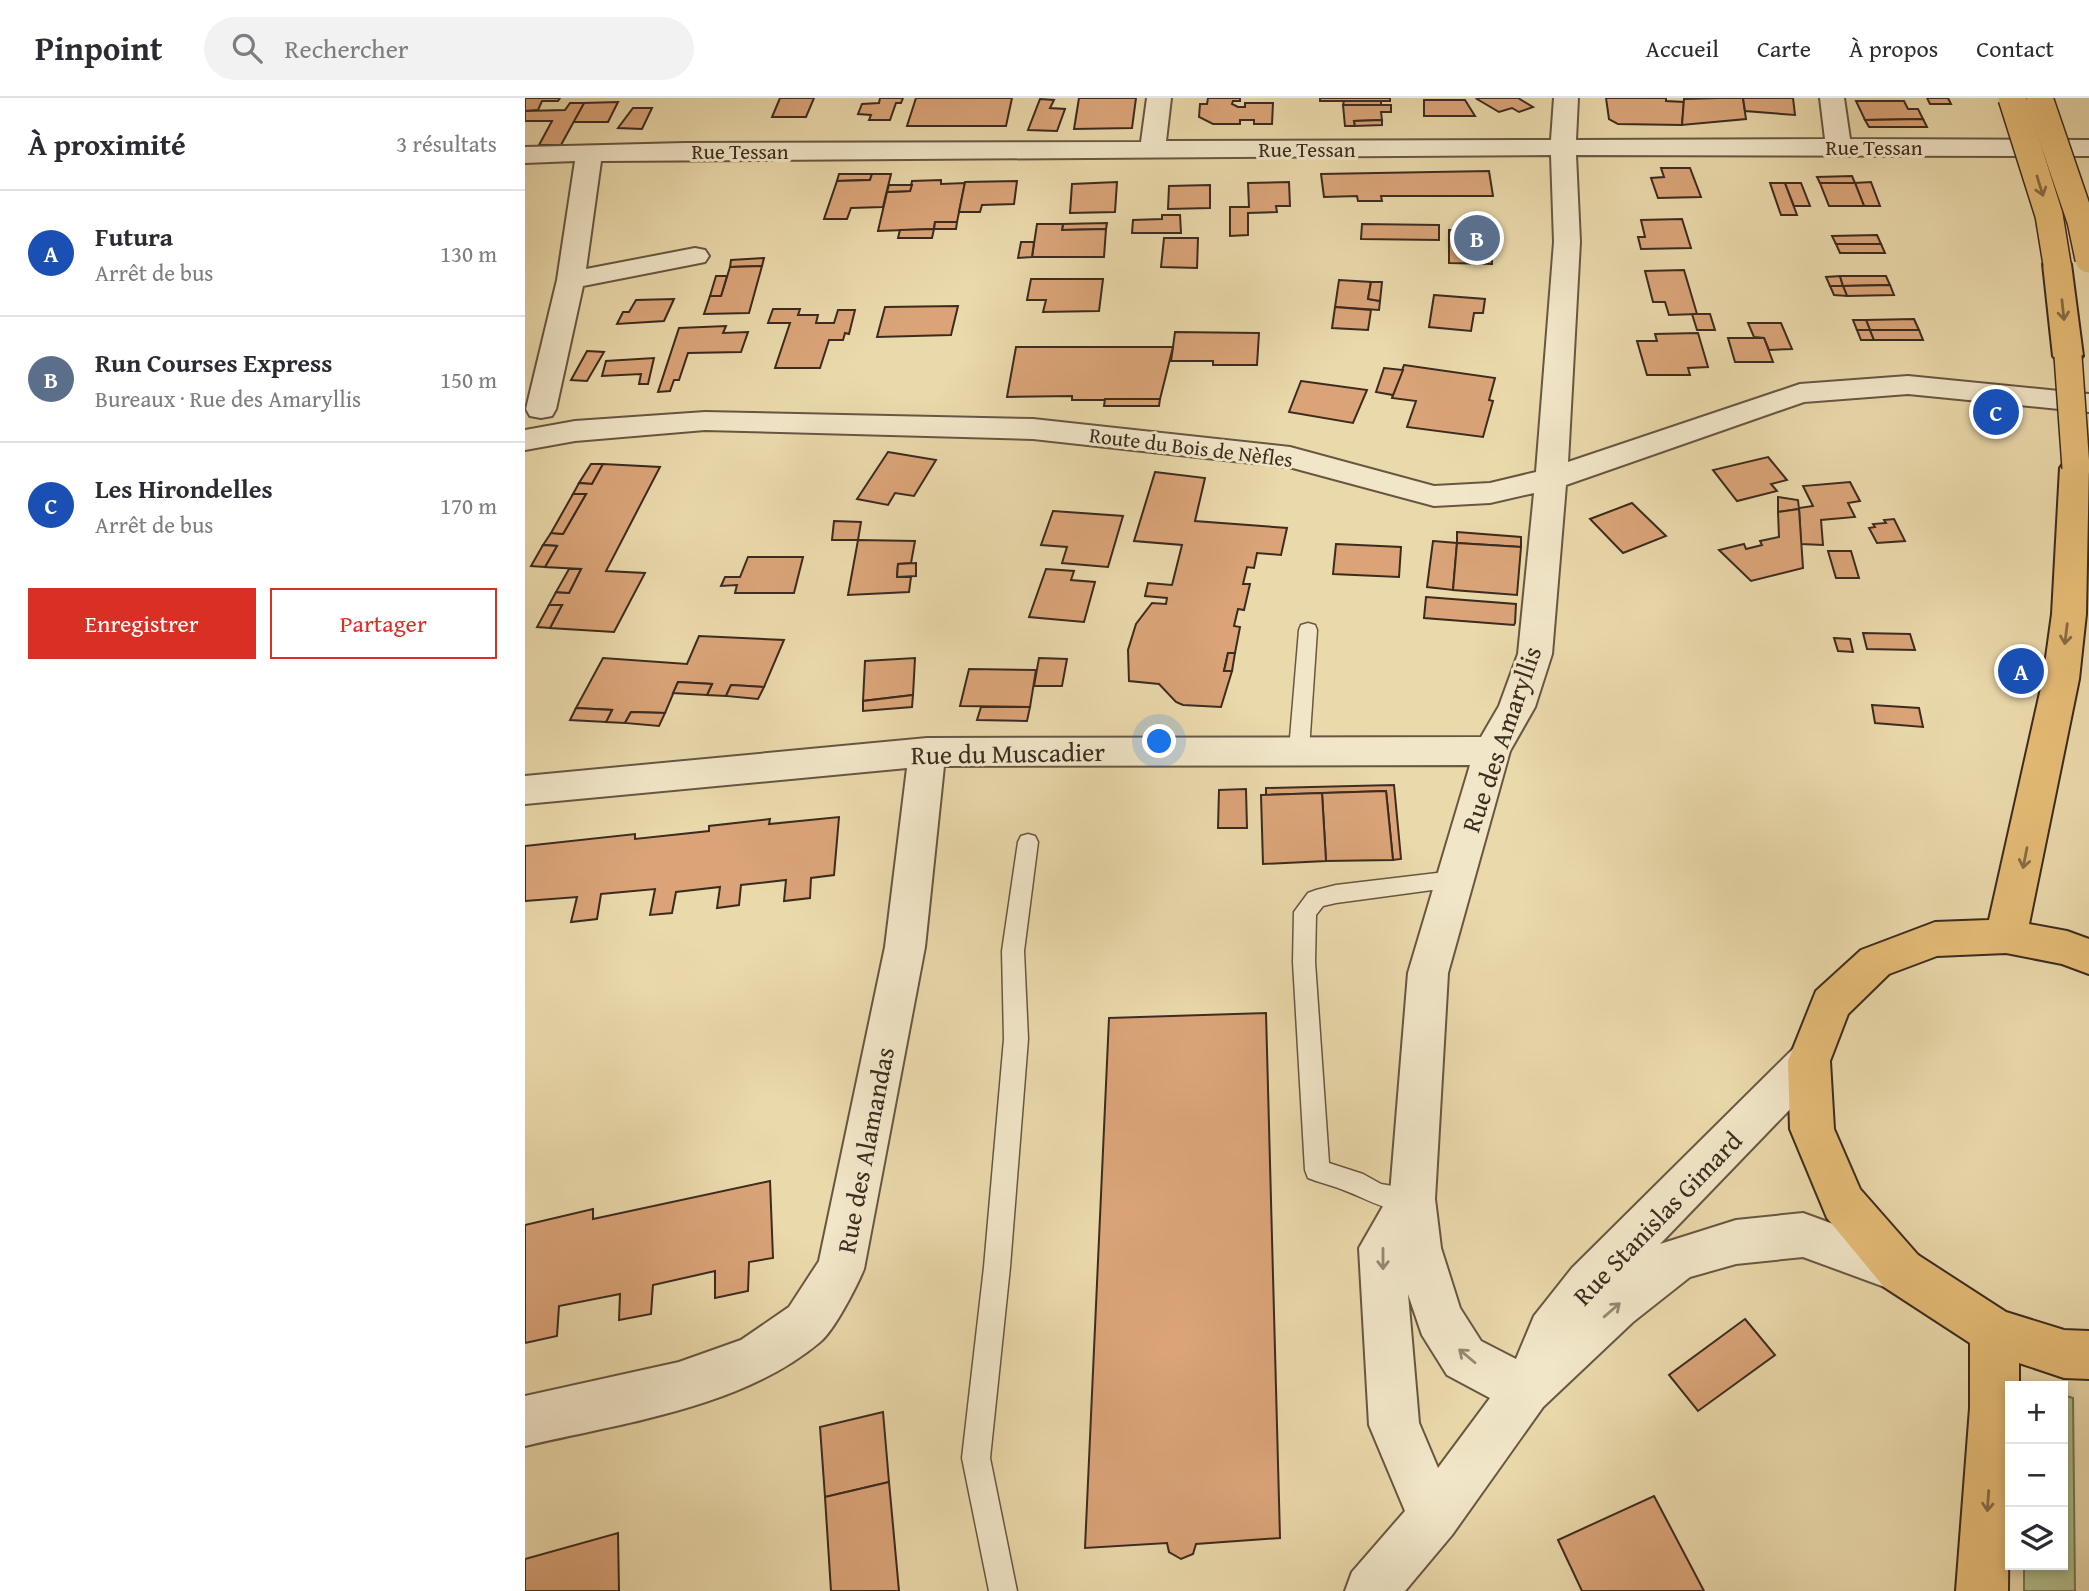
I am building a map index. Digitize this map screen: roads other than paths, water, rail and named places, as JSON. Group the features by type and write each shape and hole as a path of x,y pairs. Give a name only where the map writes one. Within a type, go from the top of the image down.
{"main road":[{"path":"2006,936 2061,679 2069,614 2076,468 2068,356 2049,215 2012,98"},
{"path":"2039,98 2081,220 2089,259"},
{"path":"2089,957 2067,948 2006,936 1935,939 1875,961 1831,1004 1809,1061 1812,1129 1843,1203 1902,1271 1994,1331 2064,1354 2089,1356"},
{"path":"1982,1591 1995,1408 1994,1331"}],"street":[{"path":"1153,149 1159,98"},
{"name":"Rue des Amaryllis","path":"1526,1390 1464,1358 1439,1319 1418,1248 1412,1199 1428,973 1492,751 1517,706 1535,654 1551,479 1567,242 1563,148 1566,98"},
{"path":"1832,98 1839,147"},
{"name":"Rue Tessan","path":"525,155 699,151 2089,148"},
{"path":"541,408 571,280 589,155"},
{"path":"571,280 695,256"},
{"name":"Route du Bois de Nèfles","path":"525,440 576,431 705,421 1033,429 1290,457 1434,496 1490,493 1551,479 1800,393 1908,385 2089,403"},
{"name":"Rue du Muscadier","path":"525,790 927,752 1492,751"},
{"name":"Rue des Alamandas","path":"525,1421 679,1386 755,1359 806,1324 841,1269 905,947 927,752"},
{"name":"Rue Stanislas Gimard","path":"1526,1390 1551,1333 1589,1284 1809,1061"},
{"name":"Rue des Amaryllis","path":"1412,1199 1382,1248 1388,1367 1394,1425 1434,1517"},
{"name":"Rue Stanislas Gimard","path":"1371,1591 1434,1517 1526,1390 1616,1306 1677,1259 1736,1242 1803,1235 1902,1271"}],"lane":[{"path":"1299,750 1308,630"},
{"path":"1003,1591 976,1458 997,1267 1016,1040 1013,951 1028,842"},
{"path":"1412,1199 1378,1195 1354,1182 1317,1170 1304,962 1305,912 1316,899 1336,894 1454,880"}],"place":[{"name":"Run Courses Express","path":"1477,238"},
{"name":"Les Hirondelles","path":"1996,412"},
{"name":"Futura","path":"2021,671"}]}
